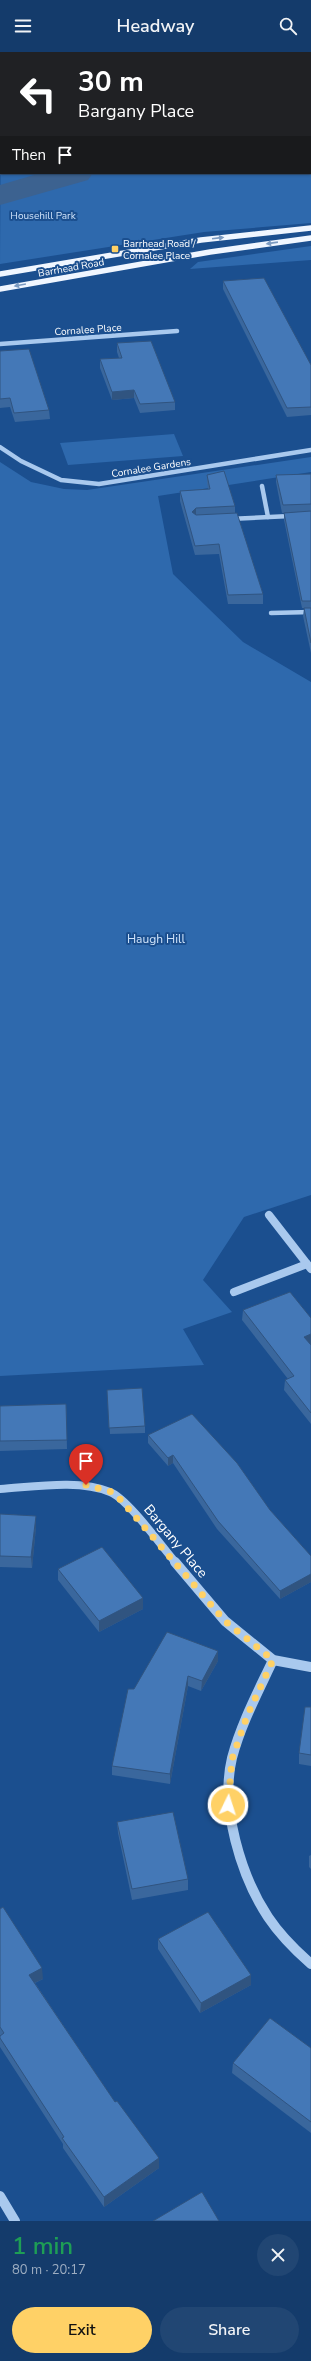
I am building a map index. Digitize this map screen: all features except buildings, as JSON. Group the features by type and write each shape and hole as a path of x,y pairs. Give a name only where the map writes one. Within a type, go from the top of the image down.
{"main road":[{"name":"Barrhead Road","path":"0,274 201,240 311,228"},
{"name":"Barrhead Road","path":"0,289 210,252 311,238"}],"street":[{"name":"Cornalee Place","path":"0,344 177,331"},
{"name":"Cornalee Gardens","path":"0,447 21,461 61,480 99,484 311,450"},
{"path":"262,486 268,517"},
{"path":"225,519 311,515"},
{"path":"271,613 311,612"},
{"path":"234,1292 309,1267 269,1216"},
{"name":"Bargany Place","path":"0,1489 86,1485 112,1492 131,1510 225,1621 273,1660 311,1667"},
{"path":"273,1660 247,1716 232,1759 228,1805 237,1850 264,1910 289,1945 311,1964"},
{"path":"0,2196 15,2221"}],"green space":[{"name":"Househill Park","path":"1,174 311,174 311,223 204,232 0,264"},
{"path":"311,246 311,260 190,269 198,262"},
{"path":"174,434 183,456 68,465 60,443"},
{"name":"Haugh Hill","path":"311,457 311,472 158,496 173,574 243,642 311,682 311,1195 244,1217 203,1280 232,1312 183,1329 204,1365 0,1376 0,462 31,482 64,489 87,490"}],"waterway":[{"path":"0,195 74,174"}],"place":[{"name":"Barrhead Road / Cornalee Place","path":"115,249"}],"route":[{"path":"86,1485 104,1488 112,1492 121,1500 225,1621 273,1660 247,1716 232,1759 228,1805"}]}
